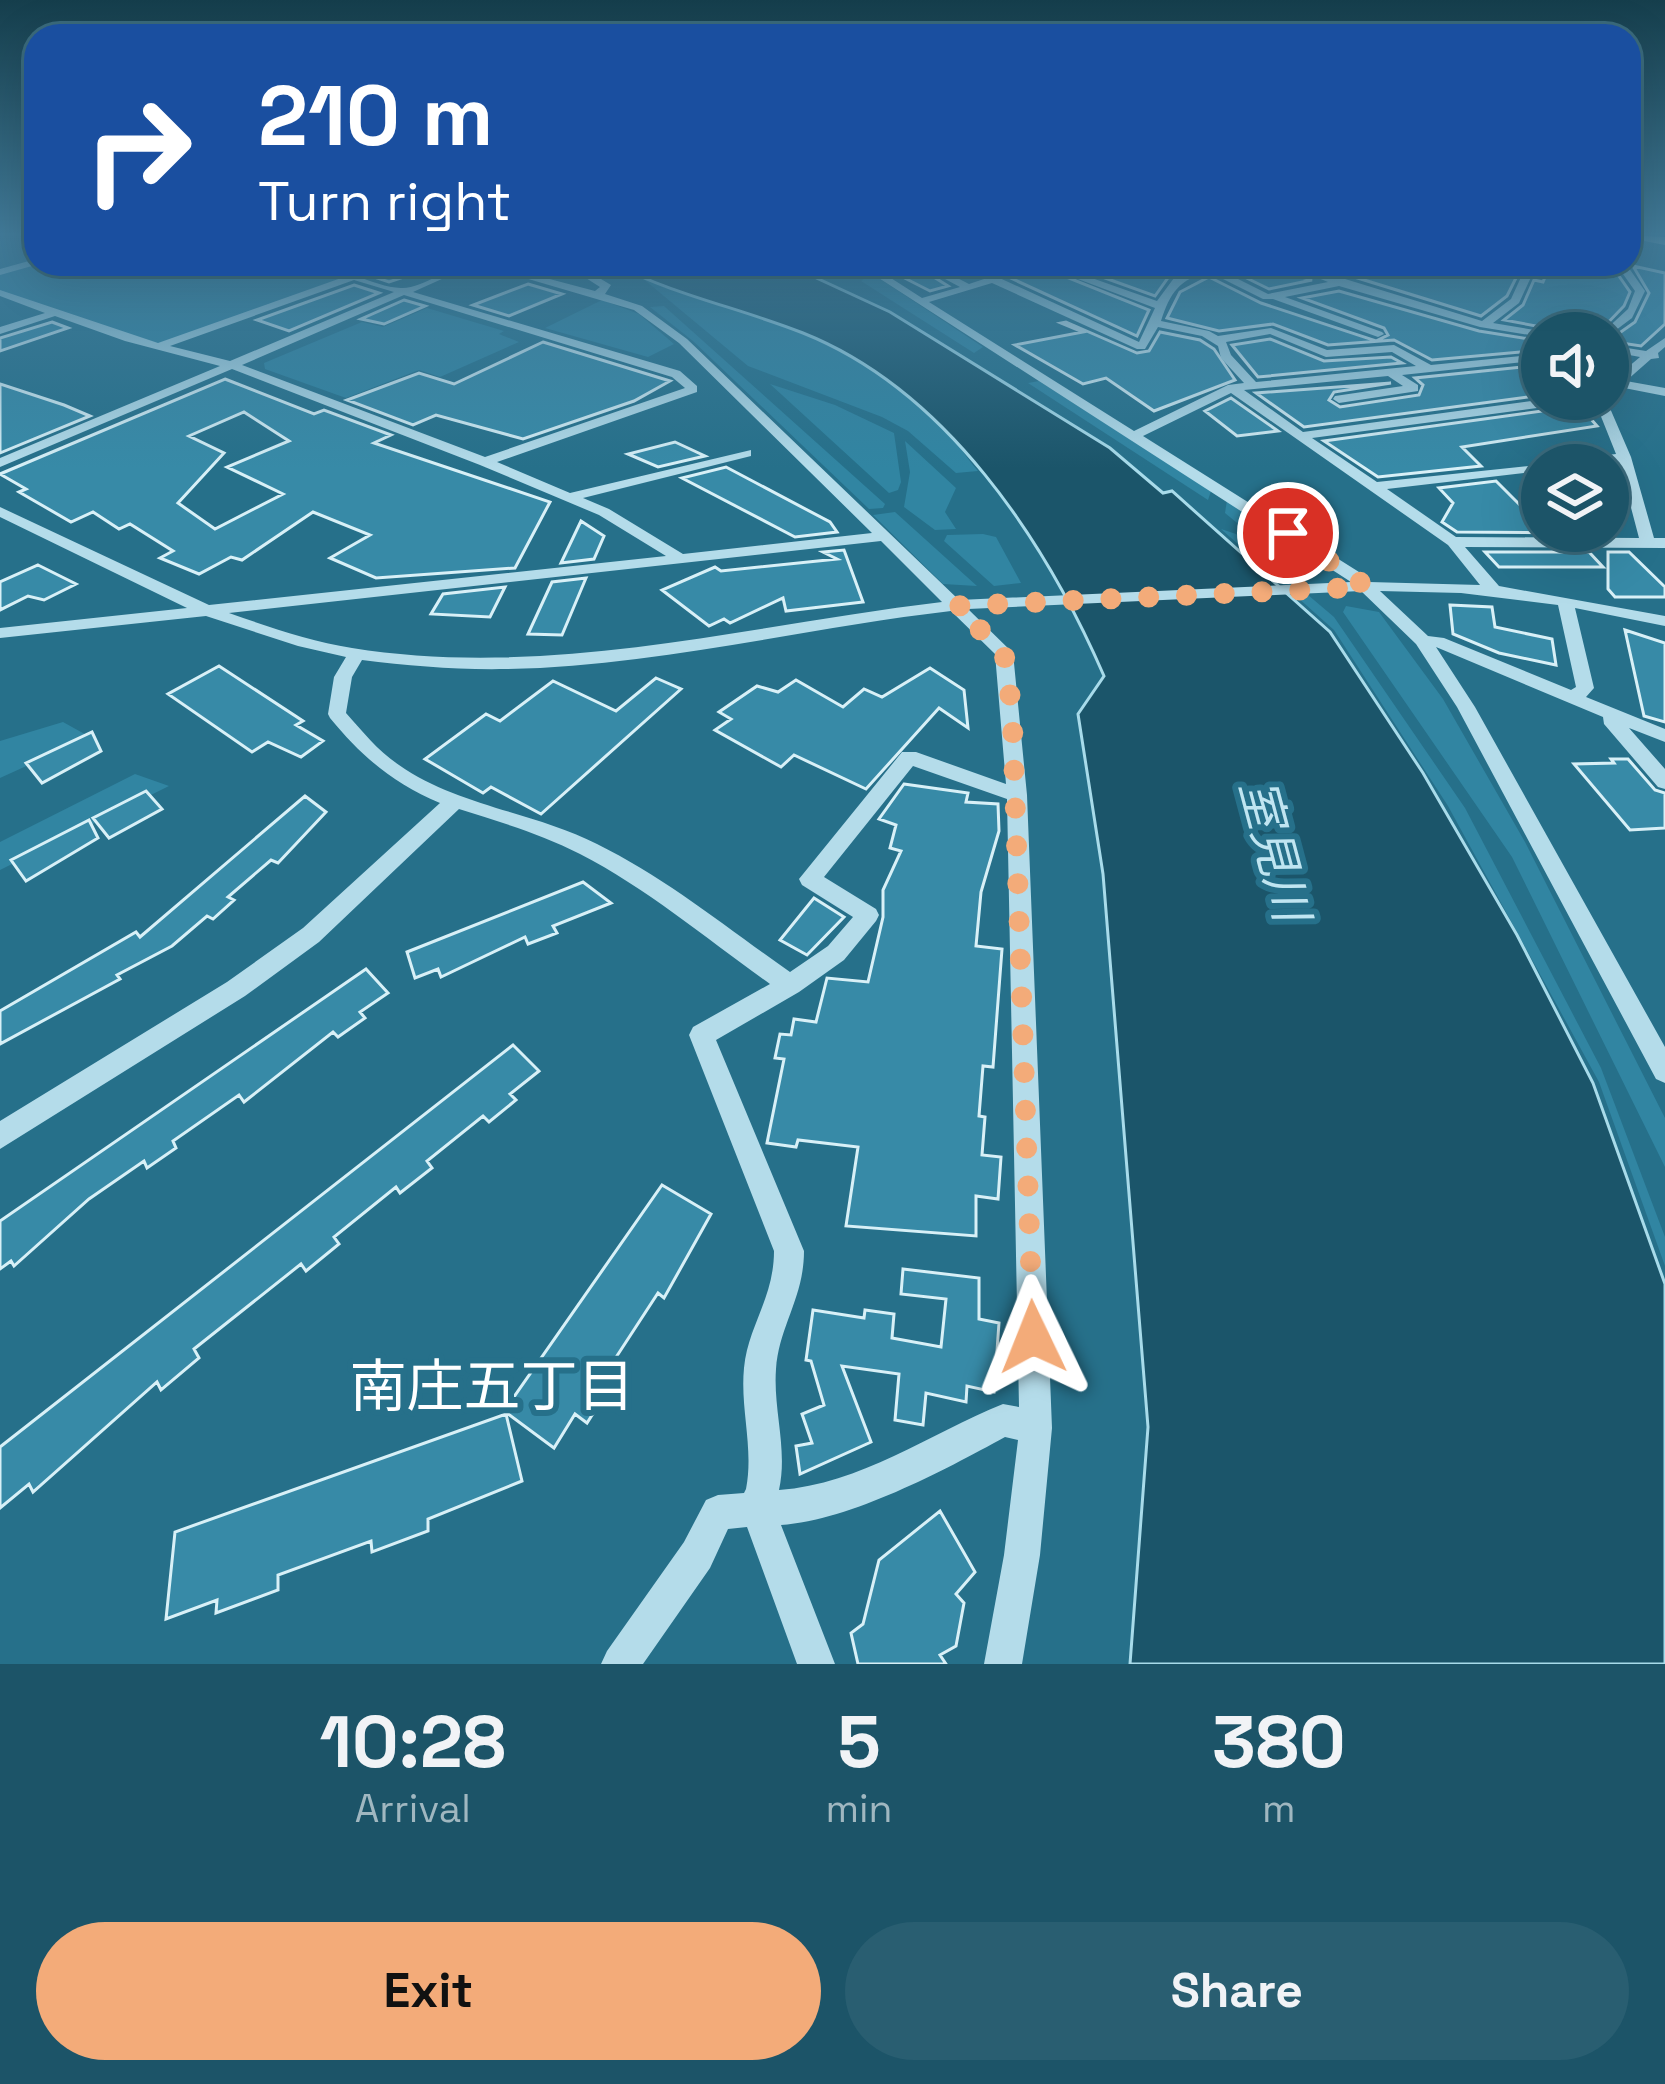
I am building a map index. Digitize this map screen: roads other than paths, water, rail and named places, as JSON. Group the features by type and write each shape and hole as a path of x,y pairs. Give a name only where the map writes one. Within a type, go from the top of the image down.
{"street":[{"path":"0,331 55,313 234,366 570,497 677,556"},
{"path":"161,345 252,313"},
{"path":"0,463 363,313"},
{"path":"475,313 676,374 693,389 485,462"},
{"path":"646,313 683,341 880,537 962,605 1004,653 1017,795 1036,1428 1022,1555 1003,1664"},
{"path":"940,313 1367,587 1423,641 1511,782 1665,1071"},
{"path":"1065,313 1141,347 1158,313"},
{"path":"1320,313 1378,334"},
{"path":"1440,313 1521,331"},
{"path":"1484,325 1499,313"},
{"path":"1155,322 1216,340 1271,331 1326,354 1394,348 1428,368"},
{"path":"1216,340 1250,382"},
{"path":"1629,372 1665,341"},
{"path":"1629,351 1665,358"},
{"path":"1134,436 1250,382 1521,359"},
{"path":"1340,399 1414,388 1390,372"},
{"path":"1309,380 1381,425"},
{"path":"1232,388 1453,542 1495,591"},
{"path":"1629,388 1665,392"},
{"path":"1305,435 1521,406"},
{"path":"570,497 746,452"},
{"path":"1372,487 1521,469"},
{"path":"1629,475 1647,540"},
{"path":"0,511 200,610 289,640 356,654 458,663 559,663 962,605 1367,587 1495,591 1665,621"},
{"path":"0,632 880,537"},
{"path":"1453,542 1665,543"},
{"path":"1566,603 1585,688 1574,698"},
{"path":"1423,641 1438,642 1665,736"},
{"path":"356,654 343,677 337,714 396,778 589,849 790,985"},
{"path":"1613,715 1610,720 1665,782"},
{"path":"816,1664 757,1506 769,1482 760,1365 791,1285 789,1252 702,1036 836,953 868,915 810,879 909,757 1017,795"},
{"path":"0,1136 236,988 311,935 456,800"},
{"path":"620,1664 698,1555 718,1512 814,1504 939,1455 1003,1420 1036,1428"}],"water":[{"name":"室見川","path":"744,313 891,313 1110,448 1163,493 1172,491 1330,632 1423,773 1517,935 1593,1083 1665,1284 1665,1664 1130,1664 1148,1427 1103,874 1078,714 1104,676 1052,573 985,475 902,392 855,359 803,333"}],"district":[{"name":"南庄五丁目","path":"492,1386"}]}
